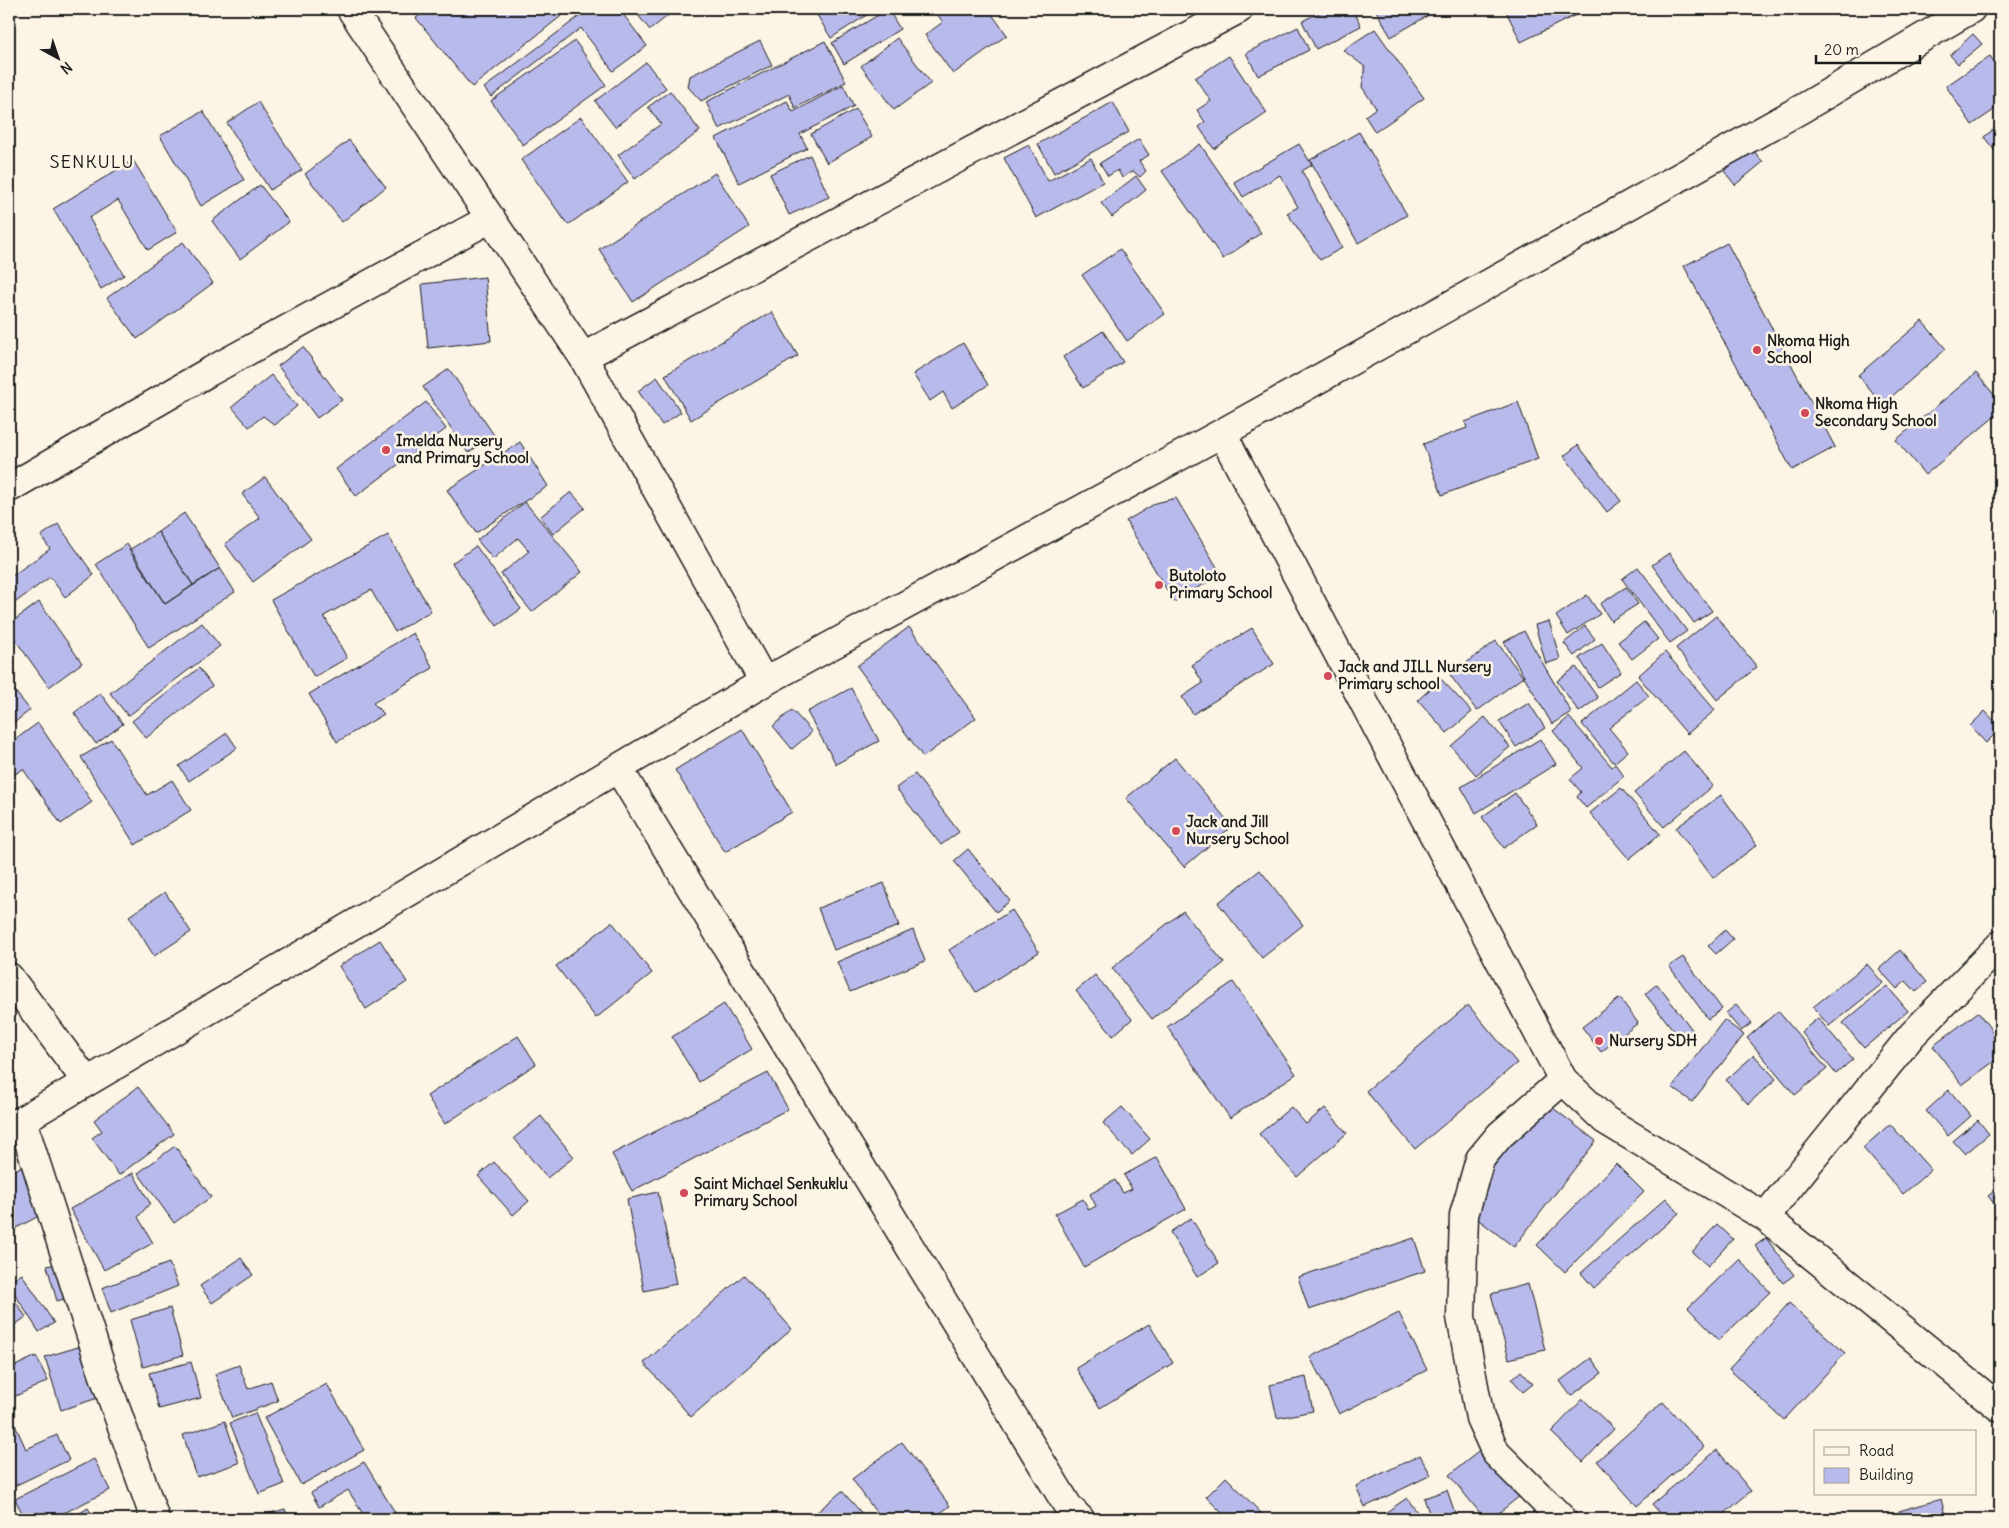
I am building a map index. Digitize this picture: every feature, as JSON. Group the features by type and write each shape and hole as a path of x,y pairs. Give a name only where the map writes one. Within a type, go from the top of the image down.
{"street":[{"path":"351,9 584,357 764,682"},
{"path":"584,357 1239,9"},
{"path":"155,1519 16,1124 764,682 1222,433 1803,108 1972,9"},
{"path":"9,488 207,373 491,218"},
{"path":"1222,433 1563,1080 1605,1120 1765,1217 2000,1408"},
{"path":"618,768 1058,1491 1069,1508 1080,1519"},
{"path":"1765,1217 1912,1035 2000,946"},
{"path":"9,977 87,1082"},
{"path":"1562,1519 1496,1453 1480,1418 1461,1317 1464,1215 1480,1159 1500,1135 1563,1080"}],"building":[{"path":"428,9 570,9 472,87 416,18"},
{"path":"589,9 619,9 647,46 613,71 581,28 491,97 484,88"},
{"path":"633,9 676,9 650,30"},
{"path":"827,9 876,9 831,38 817,15"},
{"path":"888,9 900,29 844,64 832,43"},
{"path":"933,9 988,9 1007,35 953,74 925,35 943,22"},
{"path":"1327,9 1353,9 1361,26 1316,49 1302,21"},
{"path":"1375,9 1439,9 1391,37"},
{"path":"1505,9 1588,9 1521,42"},
{"path":"1298,27 1309,50 1258,76 1246,53"},
{"path":"1375,29 1424,98 1375,132 1365,116 1376,108 1362,87 1365,67 1343,50"},
{"path":"1973,34 1982,44 1958,64 1950,55"},
{"path":"897,38 931,83 894,110 861,66"},
{"path":"575,41 606,85 523,145 491,101"},
{"path":"760,41 772,65 701,101 688,87 690,76"},
{"path":"825,41 846,82 795,108 789,94 719,129 706,102"},
{"path":"1229,56 1267,113 1214,149 1199,127 1205,122 1197,110 1211,101 1195,78"},
{"path":"1990,56 2000,71 2000,106 1972,125 1946,86"},
{"path":"646,62 666,88 615,127 595,101"},
{"path":"843,85 854,106 800,134 807,148 739,183 716,138 787,101 793,112"},
{"path":"670,91 700,131 635,179 618,155 661,124 648,107"},
{"path":"258,102 302,170 270,190 227,123"},
{"path":"1113,102 1129,132 1054,173 1038,144"},
{"path":"856,109 872,137 827,163 811,134"},
{"path":"203,111 244,180 201,206 160,136"},
{"path":"581,117 628,182 568,225 521,160"},
{"path":"2000,124 2000,147 1995,151 1984,137"},
{"path":"1359,132 1407,215 1358,243 1310,160"},
{"path":"1139,139 1149,155 1139,161 1146,171 1140,177 1133,171 1122,178 1118,170 1108,176 1100,163"},
{"path":"349,140 386,187 342,222 305,174"},
{"path":"1200,144 1261,233 1223,259 1162,171"},
{"path":"1299,144 1312,165 1302,171 1342,248 1320,260 1287,213 1298,207 1280,175 1243,197 1234,182"},
{"path":"1029,145 1048,181 1091,158 1103,182 1036,218 1004,158"},
{"path":"1752,149 1763,162 1735,185 1724,171"},
{"path":"810,155 829,197 789,215 770,174"},
{"path":"133,160 177,232 148,250 118,200 89,218 124,275 101,289 53,209"},
{"path":"715,173 749,227 633,302 599,249"},
{"path":"1136,176 1146,190 1112,217 1101,203"},
{"path":"260,185 289,222 240,259 212,221"},
{"path":"183,242 213,283 137,339 107,298"},
{"path":"1727,243 1835,447 1792,470 1684,266"},
{"path":"1120,249 1165,314 1127,341 1082,275"},
{"path":"485,277 491,341 428,348 422,284"},
{"path":"772,312 798,356 691,420 665,375"},
{"path":"1922,321 1946,349 1882,405 1858,375"},
{"path":"1103,331 1123,362 1083,388 1063,357"},
{"path":"963,343 988,385 952,408 943,392 930,401 913,374"},
{"path":"303,347 342,400 317,418 278,366"},
{"path":"449,369 494,435 468,453 423,387"},
{"path":"1976,373 2000,402 2000,412 1925,475 1896,440"},
{"path":"271,375 297,406 275,425 263,416 249,427 232,407"},
{"path":"657,377 681,412 662,425 638,391"},
{"path":"426,402 446,429 356,496 336,469"},
{"path":"1518,402 1538,459 1442,495 1423,444 1467,428 1465,422"},
{"path":"520,442 548,486 476,533 447,490"},
{"path":"1578,445 1621,501 1607,512 1564,456"},
{"path":"265,477 311,539 253,582 225,544 260,518 242,494"},
{"path":"571,492 585,508 553,534 540,517"},
{"path":"1176,498 1221,574 1174,602 1126,521 1156,503"},
{"path":"525,502 582,572 532,612 501,574 529,551 518,538 493,559 477,540"},
{"path":"184,513 220,568 193,585 158,532"},
{"path":"58,524 94,575 65,597 50,577 9,607 9,578 50,549 41,536"},
{"path":"158,532 193,585 165,604 129,550"},
{"path":"388,535 431,611 395,632 371,590 324,616 347,658 314,677 271,600"},
{"path":"127,544 165,604 220,568 235,592 149,648 96,564"},
{"path":"476,546 521,609 497,626 452,563"},
{"path":"1669,553 1712,611 1694,623 1652,565"},
{"path":"1638,567 1687,631 1670,643 1622,579"},
{"path":"1626,587 1638,604 1611,621 1600,604"},
{"path":"1587,595 1600,614 1568,635 1556,616"},
{"path":"39,602 82,663 49,687 9,631 9,624"},
{"path":"2000,603 2000,622 1991,610"},
{"path":"1716,616 1757,667 1717,700 1676,648"},
{"path":"1549,621 1560,659 1546,664 1535,625"},
{"path":"1644,622 1658,639 1632,659 1618,642"},
{"path":"202,623 220,646 128,716 110,693"},
{"path":"1585,626 1595,639 1574,656 1564,643"},
{"path":"909,627 976,718 923,757 857,666"},
{"path":"1252,628 1274,664 1193,714 1182,697 1203,683 1192,665"},
{"path":"1524,631 1571,712 1552,724 1504,642"},
{"path":"413,633 433,668 373,703 384,714 337,742 309,694"},
{"path":"1496,641 1523,677 1477,711 1450,675"},
{"path":"1602,643 1621,672 1598,687 1579,658"},
{"path":"1665,652 1715,710 1687,734 1638,676"},
{"path":"1576,667 1598,698 1579,712 1557,681"},
{"path":"199,668 212,686 146,738 132,721"},
{"path":"1441,679 1472,712 1447,733 1418,700"},
{"path":"1636,680 1649,696 1609,728 1628,751 1614,763 1582,724"},
{"path":"9,684 30,710 9,727"},
{"path":"851,688 879,741 836,764 807,712"},
{"path":"100,693 123,724 96,744 74,713"},
{"path":"1529,703 1545,728 1516,747 1499,721"},
{"path":"792,710 812,732 792,749 773,726"},
{"path":"1985,711 2000,727 1986,743 1970,726"},
{"path":"1485,717 1510,747 1476,775 1451,746"},
{"path":"1569,717 1612,767 1615,764 1624,776 1586,808 1577,797 1581,792 1570,779 1583,768 1553,731"},
{"path":"38,723 92,802 61,824 23,769 9,778 9,744"},
{"path":"742,729 792,812 725,852 675,770"},
{"path":"227,733 237,748 189,781 179,766"},
{"path":"111,739 147,795 172,780 191,810 135,845 81,757"},
{"path":"1540,739 1556,764 1476,813 1461,787"},
{"path":"1684,751 1713,786 1664,827 1634,793"},
{"path":"1175,758 1232,826 1184,867 1126,798"},
{"path":"915,774 959,832 941,845 896,788"},
{"path":"1621,788 1660,834 1629,859 1590,813"},
{"path":"1515,793 1537,824 1504,848 1482,817"},
{"path":"1721,795 1757,845 1713,878 1676,828"},
{"path":"968,849 1010,901 996,912 954,861"},
{"path":"1260,870 1303,925 1262,958 1218,903"},
{"path":"884,883 899,926 834,950 818,908"},
{"path":"165,892 191,932 154,956 129,916"},
{"path":"1012,910 1039,952 976,992 949,950"},
{"path":"1183,911 1224,963 1152,1019 1112,968"},
{"path":"612,922 652,973 596,1018 556,966"},
{"path":"913,930 925,961 850,992 837,962"},
{"path":"1725,930 1733,939 1716,954 1708,946"},
{"path":"380,940 407,982 366,1009 339,966"},
{"path":"1900,950 1927,982 1916,992 1906,981 1897,989 1879,969"},
{"path":"1683,957 1722,1009 1708,1019 1669,966"},
{"path":"1867,964 1883,983 1829,1026 1813,1007"},
{"path":"1095,975 1132,1019 1113,1036 1076,991"},
{"path":"1233,982 1296,1074 1230,1118 1167,1027"},
{"path":"1657,984 1694,1032 1682,1041 1645,994"},
{"path":"1887,986 1908,1011 1864,1048 1843,1023"},
{"path":"1620,998 1638,1023 1601,1052 1582,1027"},
{"path":"724,1004 752,1049 699,1082 672,1037"},
{"path":"1468,1005 1517,1063 1415,1149 1366,1091"},
{"path":"1736,1005 1752,1023 1741,1031 1726,1013"},
{"path":"1778,1011 1827,1069 1795,1095 1747,1038"},
{"path":"1978,1012 2000,1042 2000,1057 1962,1085 1933,1046"},
{"path":"1818,1018 1853,1059 1836,1074 1801,1032"},
{"path":"1724,1020 1744,1035 1692,1102 1672,1087"},
{"path":"518,1036 536,1064 445,1124 427,1096"},
{"path":"1754,1055 1776,1079 1748,1104 1726,1080"},
{"path":"768,1073 788,1109 632,1191 612,1154"},
{"path":"138,1087 174,1134 119,1175 92,1138 102,1131 94,1120"},
{"path":"1949,1090 1971,1116 1948,1136 1926,1111"},
{"path":"1544,1101 1596,1141 1514,1247 1462,1207"},
{"path":"1122,1107 1150,1139 1132,1155 1103,1123"},
{"path":"1291,1107 1306,1124 1325,1108 1347,1133 1297,1177 1259,1134"},
{"path":"541,1116 574,1157 547,1178 514,1138"},
{"path":"1978,1120 1989,1134 1965,1154 1953,1141"},
{"path":"1890,1124 1931,1170 1903,1194 1863,1148"},
{"path":"175,1146 211,1197 174,1223 138,1173"},
{"path":"1157,1157 1186,1209 1084,1267 1055,1214 1083,1199 1089,1210 1096,1206 1090,1194 1115,1180 1123,1193 1132,1189 1124,1175"},
{"path":"494,1162 529,1201 513,1215 478,1176"},
{"path":"1616,1164 1644,1192 1565,1272 1537,1245"},
{"path":"24,1165 48,1211 9,1232 9,1173"},
{"path":"133,1173 150,1203 138,1217 153,1243 104,1270 70,1209"},
{"path":"2000,1186 2000,1211 1988,1196"},
{"path":"658,1192 676,1284 644,1291 627,1199"},
{"path":"1666,1198 1679,1213 1594,1288 1581,1273"},
{"path":"1191,1218 1219,1263 1197,1277 1170,1232"},
{"path":"1717,1224 1733,1239 1708,1266 1692,1252"},
{"path":"1414,1238 1425,1271 1309,1310 1298,1277"},
{"path":"1766,1238 1794,1275 1783,1283 1755,1246"},
{"path":"241,1258 253,1275 212,1303 200,1286"},
{"path":"1739,1259 1770,1292 1719,1340 1688,1308"},
{"path":"64,1262 74,1296 57,1301 47,1266"},
{"path":"169,1263 178,1286 111,1313 102,1288"},
{"path":"22,1274 54,1323 39,1332 9,1285 9,1283"},
{"path":"744,1275 792,1329 691,1417 644,1363"},
{"path":"1528,1284 1545,1350 1509,1359 1491,1294"},
{"path":"9,1292 26,1317 9,1329"},
{"path":"1789,1303 1845,1353 1784,1420 1729,1369"},
{"path":"170,1308 183,1355 143,1367 130,1320"},
{"path":"1399,1313 1427,1370 1339,1414 1310,1357"},
{"path":"1149,1324 1173,1363 1100,1408 1076,1368"},
{"path":"85,1345 101,1397 61,1410 45,1357"},
{"path":"36,1356 48,1381 9,1399 9,1369"},
{"path":"1591,1358 1602,1373 1571,1396 1560,1381"},
{"path":"191,1362 201,1398 159,1409 149,1373"},
{"path":"239,1365 248,1389 271,1381 278,1401 232,1418 215,1374"},
{"path":"1521,1371 1533,1384 1523,1392 1512,1379"},
{"path":"1306,1377 1313,1411 1277,1418 1270,1385"},
{"path":"327,1384 364,1450 301,1485 264,1418"},
{"path":"1583,1399 1614,1429 1583,1462 1551,1432"},
{"path":"1663,1402 1704,1447 1637,1506 1597,1461"},
{"path":"9,1412 26,1449 57,1435 69,1460 10,1488"},
{"path":"255,1413 284,1484 259,1494 230,1423"},
{"path":"225,1421 239,1463 197,1477 183,1435"},
{"path":"902,1442 950,1506 932,1519 881,1519 852,1479"},
{"path":"1487,1445 1525,1492 1491,1519 1485,1519 1449,1475"},
{"path":"1717,1450 1751,1491 1718,1519 1665,1519 1652,1504"},
{"path":"1420,1455 1431,1475 1365,1507 1356,1486"},
{"path":"94,1459 110,1490 52,1519 25,1519 15,1499"},
{"path":"364,1462 399,1519 354,1519 363,1514 348,1490 319,1507 311,1493"},
{"path":"1226,1477 1265,1517 1262,1519 1228,1519 1206,1497"},
{"path":"1447,1490 1457,1519 1431,1519 1424,1498"},
{"path":"842,1491 867,1519 809,1519"},
{"path":"1407,1498 1422,1519 1376,1519"},
{"path":"1941,1499 1946,1519 1901,1519 1899,1511"},
{"path":"88,1508 95,1519 70,1519"},
{"path":"285,1509 288,1519 269,1519 268,1514"},
{"path":"243,1515 264,1517 265,1519 231,1519"}],"place":[{"name":"Nkoma High School","path":"1757,350"},
{"name":"Nkoma High Secondary School","path":"1805,413"},
{"name":"Imelda Nursery and Primary School","path":"386,450"},
{"name":"Butoloto Primary School","path":"1159,585"},
{"name":"Jack and JILL Nursery Primary school","path":"1328,676"},
{"name":"Jack and Jill Nursery School","path":"1176,831"},
{"name":"Nursery SDH","path":"1599,1041"},
{"name":"Saint Michael Senkuklu Primary School","path":"684,1193"}],"district":[{"name":"SENKULU","path":"92,162"}]}
